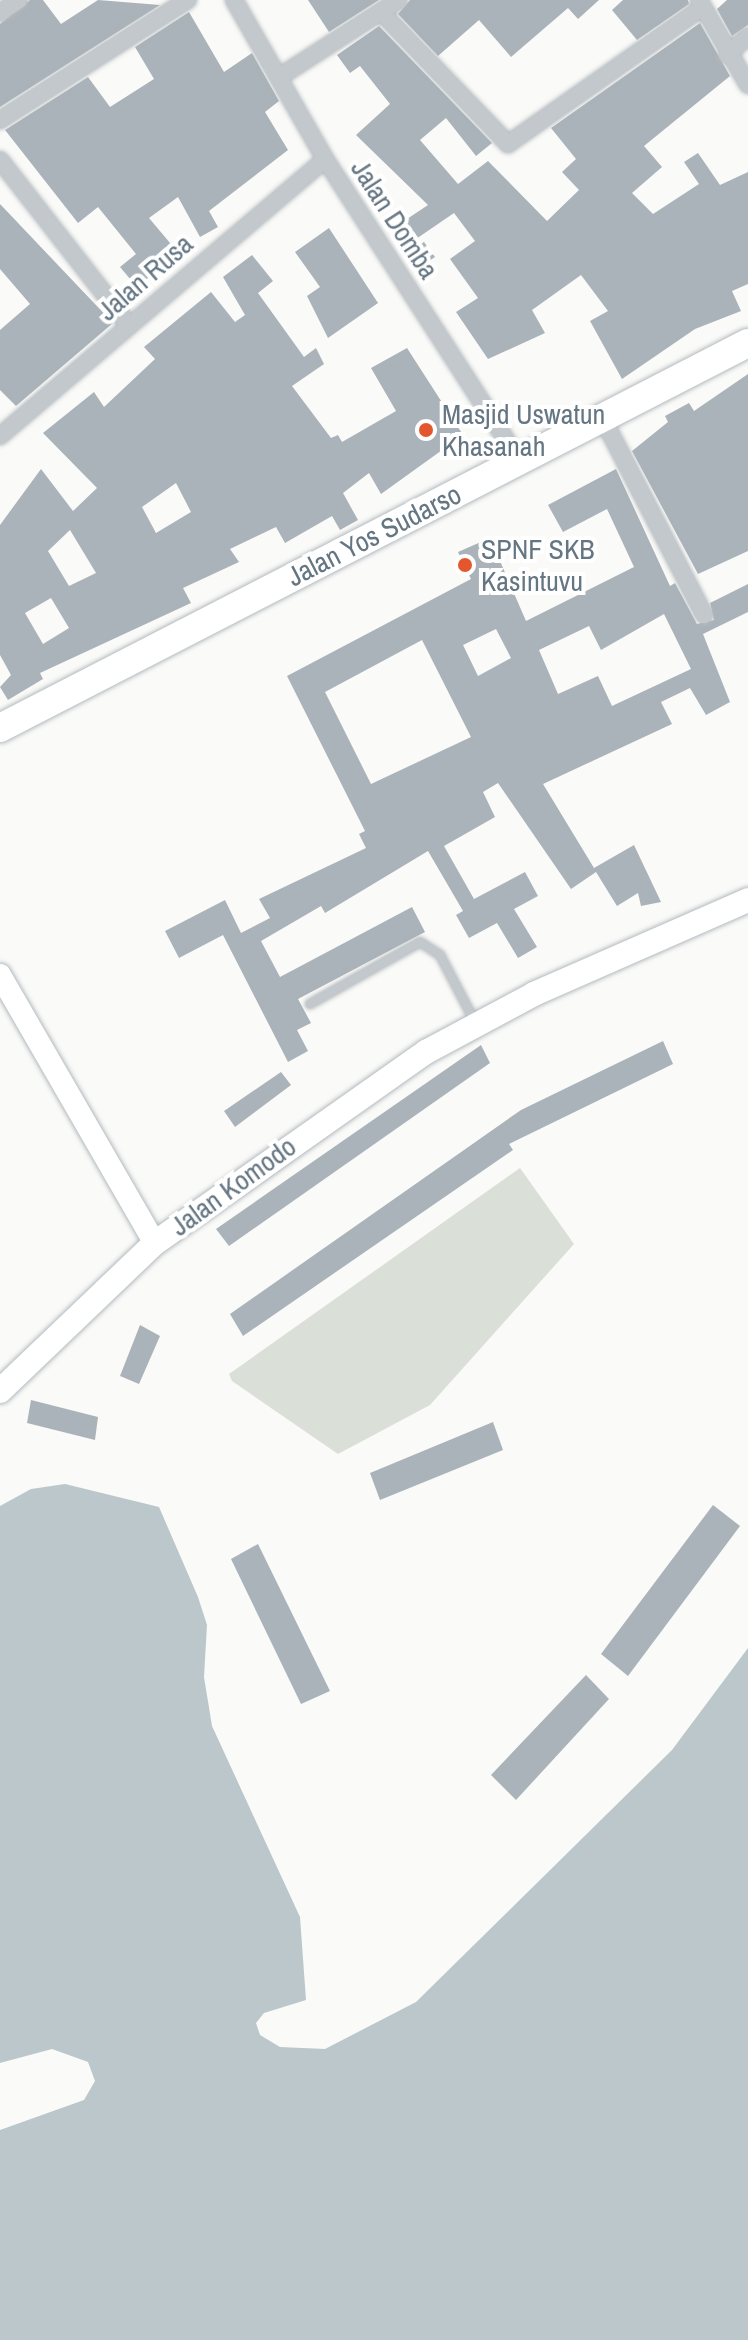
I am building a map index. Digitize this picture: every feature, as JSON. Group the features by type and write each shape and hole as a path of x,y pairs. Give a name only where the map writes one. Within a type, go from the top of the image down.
{"highway":[{"name":"Jalan Yos Sudarso","path":"0,728 748,343"}],"main road":[{"name":"Jalan Komodo","path":"155,1243 247,1173 475,1023 748,900"},
{"path":"0,1391 155,1243"}],"street":[{"path":"0,13 19,0"},
{"path":"0,120 188,0"},
{"name":"Jalan Domba","path":"234,0 281,76 325,159 519,460"},
{"path":"281,76 399,0"},
{"path":"382,13 508,144 701,4 727,55 748,85"},
{"path":"727,55 748,36"},
{"name":"Jalan Rusa","path":"0,436 325,159"},
{"path":"0,160 129,326"},
{"path":"602,417 704,615"},
{"name":"Jalan Komodo","path":"0,975 155,1243"}],"lane":[{"path":"310,1004 420,942 440,955 475,1023"}],"shaded area":[{"path":"520,1168 574,1244 430,1405 338,1454 232,1381 229,1374"},
{"path":"65,1484 159,1507 198,1597 207,1625 204,1677 212,1726 300,1917 306,2000 264,2013 256,2023 260,2035 280,2047 325,2049 416,2002 672,1750 748,1648 748,2340 0,2340 0,2130 84,2100 95,2081 88,2062 52,2049 0,2063 0,1506 31,1489"}],"building":[{"path":"30,0 43,0 61,24 98,0 160,5 0,107 0,24"},
{"path":"308,0 379,0 329,32"},
{"path":"410,0 599,0 578,19 568,8 511,57 479,20 438,56 398,14"},
{"path":"623,0 688,0 689,4 637,40 612,10"},
{"path":"727,0 748,0 748,25 732,36 717,9"},
{"path":"189,12 224,72 252,53 279,101 265,112 288,150 209,211 218,227 200,237 178,197 149,218 181,256 136,286 120,267 136,254 98,207 78,223 5,130 88,77 110,107 154,79 135,47"},
{"path":"700,23 730,76 644,146 662,167 632,193 653,214 699,184 684,162 698,153 720,185 748,172 748,284 732,291 741,311 695,329 622,379 590,321 608,311 581,275 532,310 545,333 488,359 456,312 478,298 450,259 475,241 454,213 416,239 404,221 428,205 356,135 390,104 360,66 350,73 337,55 379,26 492,143 476,156 446,118 420,140 458,184 488,161 547,221 579,190 562,172 576,159 551,128"},
{"path":"0,204 113,323 16,406 0,390 0,330 30,304 0,269"},
{"path":"329,228 378,303 328,338 307,296 320,287 295,252"},
{"path":"424,242 435,257 417,269 407,254"},
{"path":"252,255 273,281 258,293 304,357 316,348 324,364 292,386 331,438 338,435 342,442 396,411 371,368 407,348 463,435 381,494 369,473 343,493 358,520 340,530 332,516 285,543 276,527 230,549 239,562 183,588 191,603 40,673 43,679 8,700 0,687 11,675 0,655 0,525 41,469 73,511 97,488 43,433 94,392 104,407 155,359 144,347 211,292 235,322 245,315 223,277","holes":["176,483 191,512 156,533 142,507","70,530 96,573 69,586 48,551","51,598 69,628 43,644 25,613"]},
{"path":"748,374 748,551 698,574 632,451 668,422 665,416 689,403 694,411"},
{"path":"616,469 670,586 675,583 697,624 714,620 710,603 748,584 748,612 703,634 730,702 706,715 690,688 661,702 672,724 543,784 594,868 634,845 661,902 641,906 638,893 617,906 596,872 571,889 498,783 483,792 495,817 444,846 474,899 525,872 538,896 514,909 537,947 518,958 497,923 469,938 456,915 463,911 428,851 325,913 321,906 261,941 280,977 412,907 425,932 298,999 311,1023 297,1030 308,1051 288,1062 223,935 179,958 165,931 225,900 241,933 270,918 259,899 366,848 359,834 365,831 287,676 471,579 458,552 490,538 526,621 634,567 607,509 563,532 548,505","holes":["664,614 691,669 612,706 598,676 558,694 539,650 589,626 601,650","496,629 511,658 478,676 463,645","422,640 471,737 371,784 325,692"]},
{"path":"663,1041 673,1064 509,1144 513,1150 243,1336 230,1314 521,1110"},
{"path":"481,1045 490,1063 229,1246 216,1229"},
{"path":"281,1072 291,1085 235,1127 224,1111"},
{"path":"140,1325 160,1336 139,1384 120,1376"},
{"path":"31,1400 98,1417 95,1440 27,1423"},
{"path":"493,1422 503,1450 380,1500 370,1473"},
{"path":"713,1505 740,1526 628,1676 601,1654"},
{"path":"258,1544 330,1691 301,1704 231,1559"},
{"path":"586,1675 609,1699 516,1800 491,1775"}],"place":[{"name":"Masjid Uswatun Khasanah","path":"426,430"},
{"name":"SPNF SKB Kasintuvu","path":"465,565"}]}
